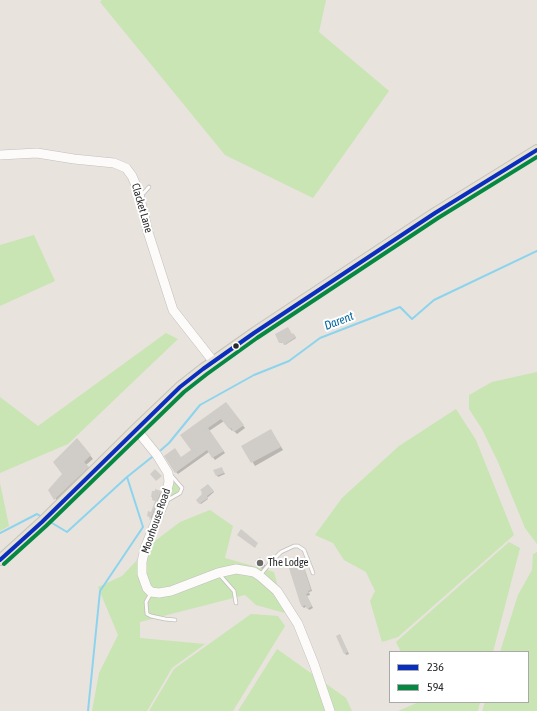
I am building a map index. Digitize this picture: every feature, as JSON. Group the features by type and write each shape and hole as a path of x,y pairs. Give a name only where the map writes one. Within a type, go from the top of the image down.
{"main road":[{"path":"0,560 46,519 121,438 136,429 180,387 213,361 435,213 537,150"}],"street":[{"name":"Clacket Lane","path":"0,155 32,152 74,159 109,162 126,168 132,176 140,197 148,232 173,310 213,361"},
{"name":"Moorhouse Road","path":"136,429 157,455 168,473 169,482 164,502 145,548 142,562 144,582 147,588 152,592"},
{"path":"152,592 159,593 172,591 218,573 236,569 254,572 260,576 277,591 298,624 314,664 330,711"}],"lane":[{"path":"140,197 149,187"},
{"path":"164,502 180,493 182,488 168,473"},
{"path":"260,576 270,562 281,552 294,546 298,546 304,550 313,573"},
{"path":"218,573 234,591 236,603"},
{"path":"152,592 146,602 147,614 165,620 175,620"}],"green space":[{"path":"102,0 326,0 319,32 389,91 313,198 225,155 100,2"},
{"path":"34,235 55,281 0,306 0,245"},
{"path":"166,333 178,339 68,444 0,473 0,397 38,426"},
{"path":"537,372 537,544 525,528 498,462 482,429 469,409 469,395 492,382"},
{"path":"456,409 476,440 514,535 398,637 382,642 370,601 375,591 366,572 344,560 333,543 315,535 342,498 399,446"},
{"path":"171,478 180,489 170,498"},
{"path":"0,483 9,526 0,531"},
{"path":"210,510 233,526 225,558 274,572 285,613 256,605 245,595 140,622 140,638 205,644 172,668 147,711 92,711 99,673 118,635 98,587 122,576 155,541 180,522"},
{"path":"509,542 520,548 493,651 400,651 396,642"},
{"path":"537,552 537,711 482,711 485,703 529,703 529,651 500,651 518,595 532,570 533,554"},
{"path":"251,614 278,616 285,626 233,711 149,711 174,669"},
{"path":"277,649 346,698 352,711 238,711"},
{"path":"417,703 480,703 478,711 398,711"}],"building":[{"path":"288,327 292,334 293,333 296,337 284,345 282,342 279,343 275,334"},
{"path":"226,402 244,425 234,432 231,428 229,429 221,419 208,428 224,451 212,458 207,450 175,473 164,456 175,448 181,457 191,450 180,435"},
{"path":"271,429 281,447 251,463 241,446"},
{"path":"77,438 91,455 84,462 89,467 54,500 48,490 62,474 53,462"},
{"path":"222,467 224,473 216,476 213,470"},
{"path":"155,469 162,476 156,481 150,474"},
{"path":"208,484 214,491 207,496 208,498 199,504 196,500 202,494 200,490"},
{"path":"155,489 161,491 150,520 150,517 147,516 148,511 151,512 155,501 152,500 153,497 151,497 152,491 155,491"},
{"path":"241,529 258,543 255,548 237,535"},
{"name":"The Lodge","path":"260,557 265,564 260,568 255,561"},
{"path":"296,562 298,569 304,568 311,590 306,594 312,606 307,609 305,605 302,607 300,603 288,565"},
{"path":"340,634 348,652 344,654 336,636"}],"waterway":[{"name":"Darent","path":"161,450 169,443 200,405 254,375 289,361 320,338 400,307 412,319 434,300 537,251"},
{"name":"Darent","path":"47,520 67,532 127,477 152,457"},
{"path":"88,711 100,591 143,527 127,477"},
{"name":"Darent","path":"0,533 37,514 42,517"}],"transit line":[{"name":"236","path":"0,560 42,522 180,387 203,369 254,333 435,213 537,150"},
{"name":"594","path":"4,564 46,526 184,392 207,374 257,338 438,218 537,157"}],"place":[{"name":"The Lodge","path":"260,563"}]}
